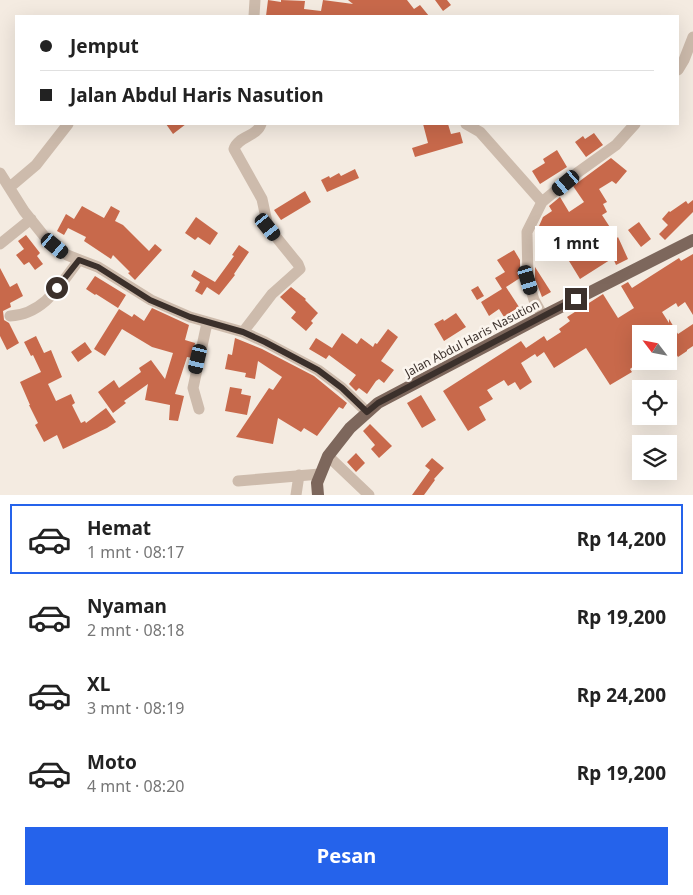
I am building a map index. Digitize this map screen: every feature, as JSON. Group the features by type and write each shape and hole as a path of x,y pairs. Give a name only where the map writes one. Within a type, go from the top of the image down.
{"main road":[{"name":"Jalan Abdul Haris Nasution","path":"318,483 328,456 350,428 378,403 693,240"}],"street":[{"path":"254,15 255,0"},
{"path":"679,68 693,37"},
{"path":"10,187 36,166 67,125"},
{"path":"243,332 272,294 300,269 268,227 262,198 234,149 237,143 257,132 260,125"},
{"path":"468,125 480,132 542,202"},
{"path":"543,316 534,300 528,280 527,232 542,202 577,173 616,145 634,125"},
{"path":"0,173 44,236 66,255 98,267 150,300 207,323 243,332 265,342 318,370 342,388 367,412"},
{"path":"0,244 31,219"},
{"path":"10,316 29,313 42,304 79,260"},
{"path":"199,409 193,388 207,323"},
{"path":"328,456 368,495"},
{"path":"238,481 299,475 318,483"},
{"path":"296,495 299,475"}],"building":[{"path":"268,0 281,2 281,0 305,1 304,9 321,11 323,0 353,4 348,0 407,0 414,9 420,5 428,15 266,15"},
{"path":"435,0 447,0 451,5 443,11"},
{"path":"167,125 185,125 173,134"},
{"path":"423,125 448,125 451,134 460,132 463,143 415,157 412,148 428,143"},
{"path":"594,133 603,145 586,157 575,142 583,136 585,139"},
{"path":"557,150 567,167 540,184 532,171 545,163 543,159"},
{"path":"611,158 627,171 616,184 612,181 599,189 607,202 603,204 607,212 602,215 618,237 628,259 616,265 613,258 580,279 569,261 571,260 566,252 568,251 559,237 546,246 550,252 542,256 535,244 535,238 543,232 539,226 543,217 552,211 549,206 560,197 569,212 584,202 573,186"},
{"path":"355,169 359,178 327,192 321,180 339,173 341,176"},
{"path":"305,191 311,202 281,220 274,210"},
{"path":"693,200 693,212 665,240 659,234 668,225 662,219 669,211 686,201 688,204"},
{"path":"82,206 104,218 111,206 120,211 115,221 123,225 149,251 155,244 162,250 135,280 128,273 130,272 113,255 111,259 84,241 86,237 68,228 64,235 57,231 66,214 74,219"},
{"path":"196,217 218,233 210,245 198,237 195,240 185,233"},
{"path":"639,222 651,239 641,247 628,230"},
{"path":"26,235 40,253 37,256 43,264 35,270 29,262 24,265 16,255 24,249 18,241"},
{"path":"239,245 249,252 235,275 219,295 207,287 202,295 195,291 200,282 191,276 194,270 215,282 234,256 232,255"},
{"path":"514,250 520,260 520,278 506,287 519,307 504,317 499,309 489,316 481,302 502,289 495,278 505,272 497,260"},
{"path":"693,254 693,315 685,302 678,307 676,303 662,312 669,323 669,319 673,325 632,325 632,368 630,369 632,372 610,385 586,348 554,368 544,352 537,357 535,354 521,363 532,382 520,390 515,382 508,386 504,380 487,390 493,399 479,407 486,420 468,431 443,391 521,341 526,348 544,336 547,341 561,332 559,329 570,321 567,317 603,294 618,318 634,308 621,286 628,282 632,288 679,258 681,261"},
{"path":"535,267 551,292 542,297 535,279"},
{"path":"0,268 10,287 17,283 23,296 10,303 11,307 3,311 4,320 9,323 19,343 7,350 0,336"},
{"path":"95,276 126,295 118,308 86,289"},
{"path":"478,286 484,296 477,300 471,290"},
{"path":"291,287 306,299 318,313 306,331 291,318 296,312 280,297"},
{"path":"152,308 189,325 185,340 195,343 192,358 187,357 175,394 184,396 178,421 169,420 170,405 145,400 148,384 124,401 126,403 113,413 98,392 114,380 119,388 141,372 139,368 151,360 165,379 173,353 152,347 122,329 105,356 94,349 119,309 132,317 134,314 144,321"},
{"path":"456,313 466,327 444,341 434,324 443,319 444,321"},
{"path":"693,324 693,346 678,357 678,334"},
{"path":"388,329 398,337 381,361 394,370 384,383 379,379 376,381 367,394 359,388 356,391 349,384 356,375 329,355 326,359 309,349 316,338 332,348 342,333 357,344 361,338 373,347"},
{"path":"36,336 44,353 51,350 62,377 48,384 56,401 71,394 75,403 72,405 81,423 85,421 86,423 106,408 116,422 63,449 57,435 44,442 35,425 38,423 20,382 41,372 24,342"},
{"path":"235,338 262,349 314,376 347,403 343,409 339,407 317,436 304,428 301,432 278,418 273,444 236,437 269,388 273,390 282,377 258,361 255,379 245,377 246,373 225,369 228,354 232,355"},
{"path":"85,342 92,352 78,362 71,352"},
{"path":"230,387 242,389 241,394 251,396 247,415 225,411"},
{"path":"421,395 436,420 422,428 407,403"},
{"path":"370,424 392,446 379,458 371,449 375,445 363,431"},
{"path":"356,453 365,463 356,472 347,462"},
{"path":"432,458 444,468 424,495 412,495 430,470 425,466"}],"route":[{"path":"57,288 79,260 98,267 150,300 207,323 243,332 318,370 342,388 367,412 378,403 576,299"}]}
